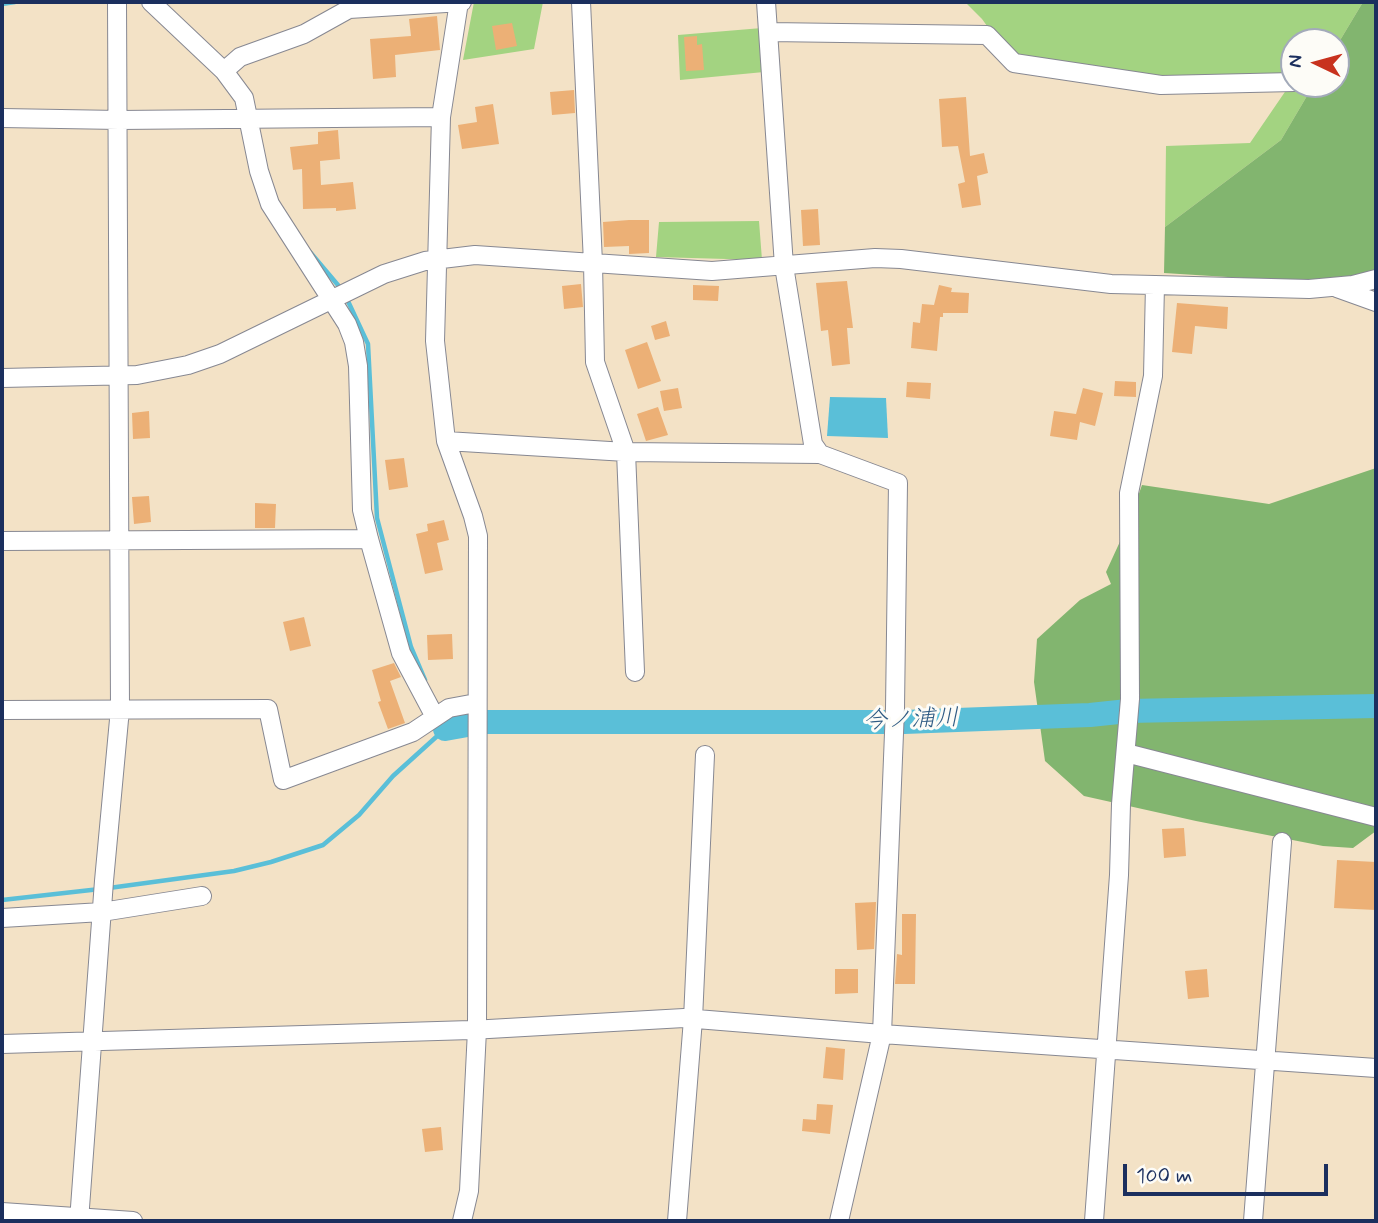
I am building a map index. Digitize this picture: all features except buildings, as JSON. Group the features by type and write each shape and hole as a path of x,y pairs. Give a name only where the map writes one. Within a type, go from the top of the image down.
{"street":[{"path":"79,1219 120,709 117,2"},
{"path":"151,2 224,71 244,98 259,171 270,204 347,324 354,342 358,366 362,510 401,653 435,717"},
{"path":"224,71 240,57 304,34 348,5 460,2 441,117 435,341 446,441 478,536 477,1030 469,1191 462,1221"},
{"path":"581,2 595,362 626,452 635,672"},
{"path":"766,2 785,266 813,444 820,454"},
{"path":"769,32 987,35 1014,63 1161,85 1280,82"},
{"path":"2,118 119,120 441,117"},
{"path":"2,378 120,376 176,368 220,354 332,302 384,274 436,259 497,255 712,271 875,258 1111,284 1308,289 1376,279"},
{"path":"1094,1221 1121,804 1129,721 1129,493 1153,376 1155,285"},
{"path":"1334,287 1376,302"},
{"path":"446,441 626,452 820,454 898,483 895,708 882,1034 839,1221"},
{"path":"2,541 369,539"},
{"path":"2,710 268,709 283,780 413,732 449,708 476,703"},
{"path":"1126,753 1376,817"},
{"path":"677,1221 693,1019 705,755"},
{"path":"1253,1221 1282,842"},
{"path":"2,918 102,912 202,896"},
{"path":"2,1044 477,1030 693,1019 1376,1068"},
{"path":"2,1212 133,1221"}],"green space":[{"path":"474,2 543,2 534,49 463,60"},
{"path":"965,2 1363,2 1347,28 1280,28 1280,83 1161,85 1014,63 982,19"},
{"path":"1363,2 1376,2 1376,273 1323,283 1164,273 1165,227 1281,140 1306,98 1350,98 1350,28 1347,28"},
{"path":"762,28 764,72 680,80 678,35"},
{"path":"1281,98 1306,98 1281,140 1165,227 1166,146 1250,143"},
{"path":"759,221 762,260 656,257 659,222"},
{"path":"1376,468 1376,831 1353,848 1323,846 1196,821 1084,796 1045,761 1034,682 1037,639 1080,600 1111,584 1106,572 1129,522 1142,485 1269,504"}],"water":[{"path":"830,397 886,398 888,438 827,436"}],"waterway":[{"path":"2,4 15,2"},
{"path":"310,252 343,291"},
{"path":"347,299 368,344 377,518 411,647 425,680"},
{"name":"今ノ浦川","path":"445,729 484,722 904,722 1090,715 1128,711 1376,706"},
{"path":"109,888 234,871 323,845 359,815 393,776 445,729 441,717"},
{"path":"2,900 100,889"}]}
